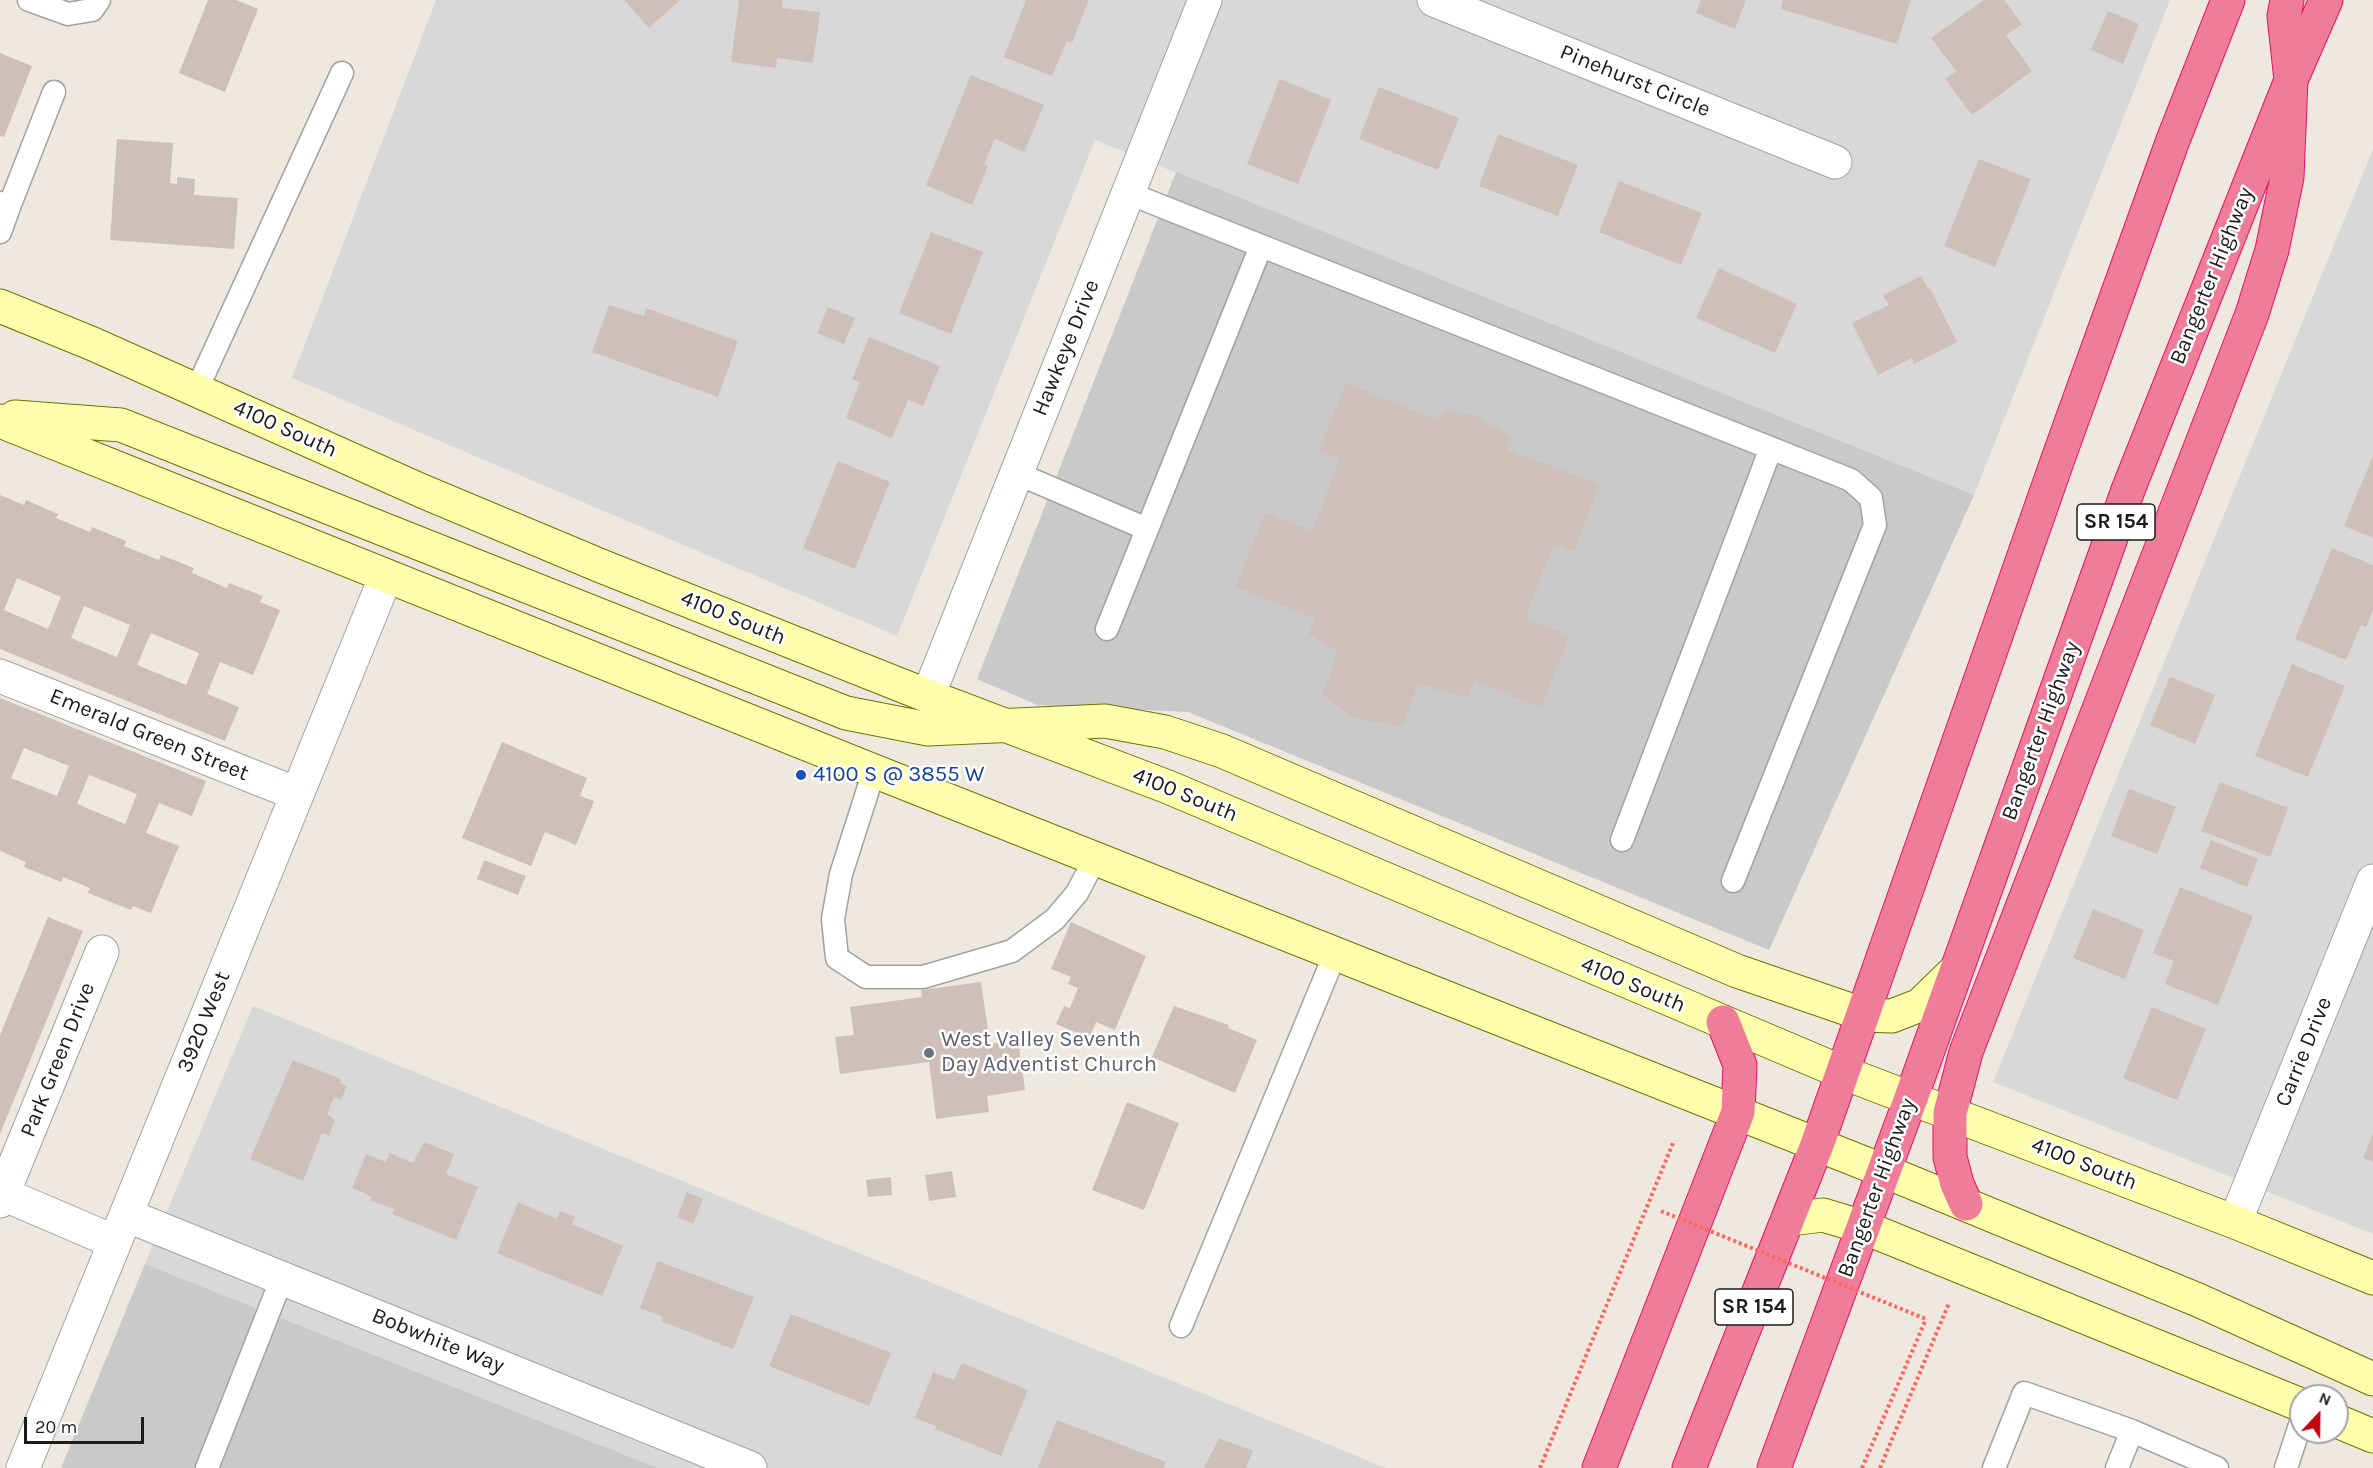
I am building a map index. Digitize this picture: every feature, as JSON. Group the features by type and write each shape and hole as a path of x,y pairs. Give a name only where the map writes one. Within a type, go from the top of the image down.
{"highway":[{"name":"SR 154","path":"1689,1468 1790,1219 1844,1073 2059,456 2173,140 2228,0"},
{"path":"1966,1204 1957,1185 1950,1157 1950,1113 1966,1052 2252,314 2272,250 2287,177 2291,80 2284,16 2287,0"},
{"name":"Bangerter Highway","path":"1774,1468 1911,1098 2128,490 2291,80 2326,0"},
{"path":"1599,1468 1738,1112 1740,1065 1723,1022"}],"main road":[{"name":"4100 South","path":"0,306 197,389 521,533 927,696 1168,787 1844,1073 2235,1222 2373,1278"},
{"path":"0,416 121,425 846,713 928,729 1105,721 1165,732 1222,751 1737,970 1865,1015 1892,1016 1920,1005 1956,970"},
{"path":"0,421 1966,1204 2198,1300 2373,1379"},
{"path":"1790,1219 1823,1215 1863,1227 2289,1400"},
{"path":"2349,1426 2373,1436"}],"street":[{"name":"Hawkeye Drive","path":"927,696 1205,0"},
{"name":"Pinehurst Circle","path":"1434,0 1835,162"},
{"name":"3920 West","path":"22,1468 386,576"},
{"name":"Emerald Green Street","path":"0,675 297,794"},
{"name":"Carrie Drive","path":"2235,1222 2373,881"},
{"name":"Park Green Drive","path":"2,1198 102,952"},
{"name":"Bobwhite Way","path":"2,1198 121,1228 282,1278 750,1468"}],"lane":[{"path":"28,0 68,14 92,10 99,0"},
{"path":"197,389 342,73"},
{"path":"0,232 5,205 54,92"},
{"path":"1128,193 1851,480 1871,498 1875,525 1733,881"},
{"path":"1107,629 1262,246"},
{"path":"1623,840 1771,448"},
{"path":"1016,473 1147,529"},
{"path":"874,771 841,874 833,919 837,958 866,977 923,977 1012,951 1055,919 1077,893 1095,859"},
{"path":"1181,1326 1335,954"},
{"path":"207,1468 282,1278"},
{"path":"1994,1468 2024,1394 2132,1431 2217,1468"},
{"path":"2117,1468 2132,1431"},
{"path":"2286,1468 2294,1444"}],"path":[{"path":"1540,1468 1672,1143"},
{"path":"1661,1212 1926,1319 1862,1468"},
{"path":"1880,1468 1953,1295"}],"shaded area":[{"path":"436,0 2170,0 1974,495 1095,140 897,636 292,378"},
{"path":"2373,149 2373,1234 1993,1082"},
{"path":"1176,172 1974,495 1769,950 1188,712 1037,705 977,679"},
{"path":"253,1006 1386,1468 658,1468 145,1264"},
{"path":"145,1264 658,1468 61,1468"}],"building":[{"path":"208,0 236,0 258,9 225,92 179,73"},
{"path":"624,0 680,0 649,28"},
{"path":"739,0 783,0 782,8 820,12 813,63 777,58 776,68 731,62"},
{"path":"1026,0 1089,0 1072,43 1067,41 1052,76 1004,57"},
{"path":"1701,0 1746,0 1735,29 1696,13"},
{"path":"1783,0 1911,0 1897,44 1781,9"},
{"path":"1984,0 2004,0 2022,24 2006,35 2032,71 1972,115 1945,79 1956,71 1931,38"},
{"path":"2108,11 2139,24 2123,64 2091,50"},
{"path":"0,53 32,66 4,137 0,136"},
{"path":"971,75 1044,105 1024,152 995,139 984,164 988,166 972,205 926,185"},
{"path":"1280,79 1331,100 1298,184 1247,164"},
{"path":"1379,87 1459,118 1438,170 1359,139"},
{"path":"1498,134 1578,165 1558,216 1479,186"},
{"path":"117,139 173,143 170,183 177,184 177,177 195,179 194,195 238,198 234,249 110,240"},
{"path":"1979,159 2031,179 1995,267 1944,246"},
{"path":"1619,181 1702,213 1681,265 1599,232"},
{"path":"931,232 983,252 951,334 899,313"},
{"path":"1719,268 1797,304 1775,353 1696,318"},
{"path":"1921,276 1928,289 1930,288 1957,342 1914,364 1912,358 1878,375 1852,323 1889,305 1883,295"},
{"path":"609,305 644,316 646,308 738,341 718,397 592,352"},
{"path":"828,307 855,318 844,344 817,333"},
{"path":"869,337 940,366 923,406 908,400 892,438 846,418 860,382 852,379"},
{"path":"1346,383 1439,421 1444,410 1476,416 1512,436 1507,449 1600,485 1574,551 1554,544 1525,618 1570,636 1541,708 1475,681 1468,698 1418,684 1402,727 1355,718 1322,695 1338,652 1309,634 1315,618 1236,587 1265,512 1312,531 1340,459 1318,451"},
{"path":"2373,456 2373,538 2344,526"},
{"path":"838,461 890,482 855,569 803,548"},
{"path":"0,495 24,505 26,500 58,514 56,518 90,532 92,527 126,541 124,546 159,560 161,555 194,568 192,573 227,588 229,583 263,596 260,602 280,610 253,675 220,662 207,694 239,707 225,741 0,649","holes":["17,578 61,597 48,629 4,610","84,606 130,625 117,657 71,638","151,633 199,653 186,685 137,665"]},
{"path":"2332,548 2373,565 2373,610 2366,627 2361,625 2346,660 2295,639"},
{"path":"2292,664 2345,686 2308,777 2255,756"},
{"path":"2170,677 2215,695 2195,744 2150,725"},
{"path":"0,698 206,781 192,816 159,803 146,833 179,846 151,913 133,906 131,910 88,893 90,888 63,877 61,882 24,867 26,862 0,851","holes":["24,748 69,766 57,796 11,778","89,775 137,794 125,824 77,804"]},
{"path":"502,742 587,778 580,796 594,801 576,845 545,832 531,866 462,838"},
{"path":"2220,782 2288,808 2270,857 2201,831"},
{"path":"2129,789 2176,807 2157,854 2111,836"},
{"path":"2211,840 2258,859 2247,887 2200,868"},
{"path":"484,860 526,876 518,895 477,879"},
{"path":"2180,887 2253,916 2218,1005 2165,984 2174,961 2153,953"},
{"path":"2093,909 2144,930 2125,979 2073,958"},
{"path":"48,917 83,931 0,1134 0,1035"},
{"path":"1071,922 1146,956 1115,1030 1096,1022 1089,1038 1056,1024 1064,1006 1070,1008 1078,988 1068,984 1071,977 1051,969"},
{"name":"West Valley Seventh Day Adventist Church","path":"981,982 990,1044 1018,1040 1025,1090 987,1096 989,1112 936,1119 929,1062 840,1074 835,1037 854,1035 850,1007 922,997 921,990"},
{"path":"1174,1006 1229,1025 1228,1028 1257,1040 1235,1093 1152,1057"},
{"path":"2152,1007 2206,1029 2177,1100 2123,1078"},
{"path":"293,1060 341,1079 340,1083 347,1086 341,1100 334,1097 327,1114 335,1120 329,1136 322,1133 303,1181 250,1159"},
{"path":"1127,1102 1179,1123 1144,1210 1092,1190"},
{"path":"2373,1133 2373,1162 2363,1158"},
{"path":"424,1142 454,1154 446,1174 478,1187 456,1240 392,1214 394,1209 370,1200 372,1197 352,1188 366,1154 386,1162 390,1153 413,1163"},
{"path":"952,1171 956,1197 929,1201 925,1175"},
{"path":"891,1177 892,1195 868,1197 866,1180"},
{"path":"687,1192 703,1199 693,1224 677,1217"},
{"path":"518,1202 557,1219 560,1211 575,1217 572,1224 623,1246 602,1296 497,1253"},
{"path":"658,1261 754,1297 733,1349 661,1321 663,1317 640,1308"},
{"path":"791,1314 891,1353 869,1406 769,1366"},
{"path":"962,1363 1028,1390 1001,1456 935,1429 936,1426 915,1418 933,1372 954,1380"},
{"path":"1057,1420 1166,1462 1163,1468 1038,1468"},
{"path":"1219,1438 1253,1451 1246,1468 1204,1468"}],"place":[{"name":"4100 S @ 3855 W","path":"801,775"},
{"name":"West Valley Seventh Day Adventist Church","path":"929,1053"}]}
